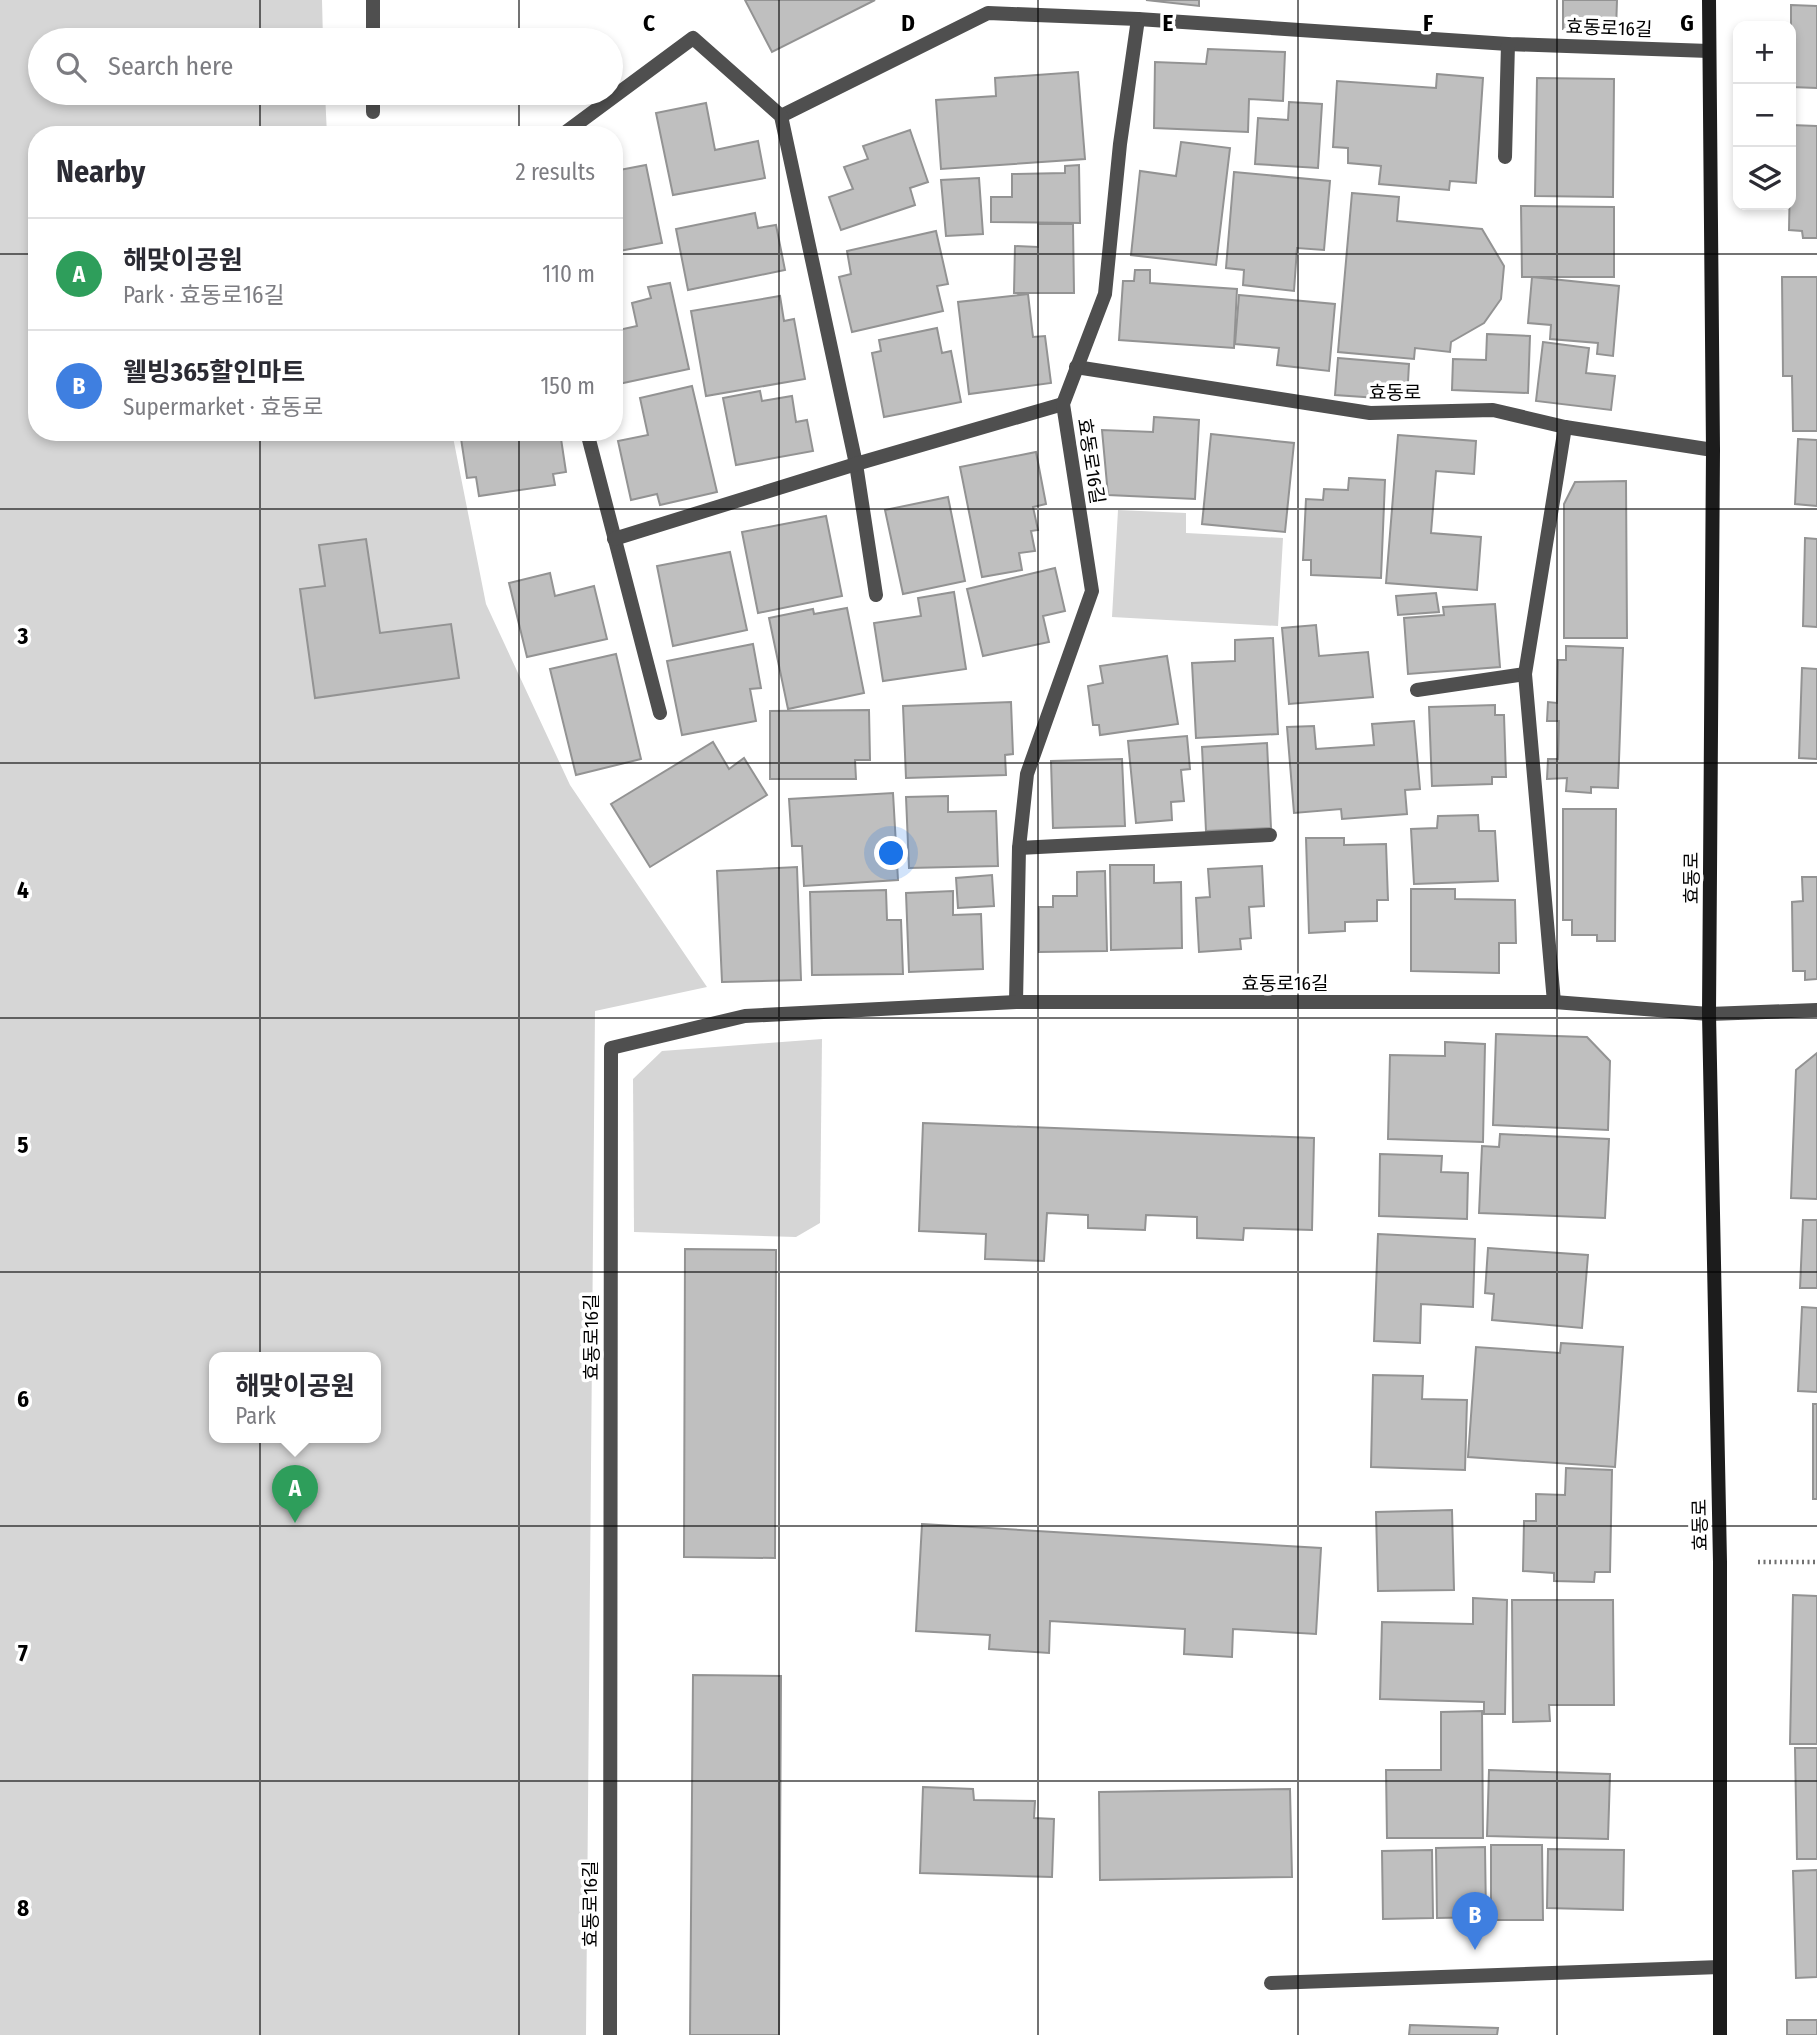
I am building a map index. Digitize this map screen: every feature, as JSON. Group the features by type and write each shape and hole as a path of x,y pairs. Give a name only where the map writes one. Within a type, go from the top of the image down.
{"main road":[{"name":"효동로","path":"1709,0 1713,450 1709,1014 1720,1562 1720,2035"}],"street":[{"path":"373,0 373,28"},
{"name":"효동로16길","path":"781,116 988,13 1138,19 1508,44 1709,51"},
{"name":"효동로16길","path":"1016,1002 1020,848 1027,774 1092,591 1063,404 1105,295 1120,144 1138,19"},
{"path":"623,90 693,38 781,116 856,464 876,595"},
{"path":"1504,157 1508,44"},
{"path":"373,105 373,112"},
{"path":"574,126 603,105"},
{"name":"효동로","path":"1076,367 1370,413 1493,410 1565,427 1713,450"},
{"name":"효동로16길","path":"614,539 856,464 1063,404"},
{"path":"1554,1002 1525,674 1565,427"},
{"path":"589,441 660,713"},
{"path":"1418,690 1525,674"},
{"path":"1020,848 1270,835"},
{"name":"효동로16길","path":"610,2035 611,1048 745,1016 1016,1002 1554,1002 1709,1014"},
{"path":"1709,1014 1817,1010"},
{"path":"1271,1983 1720,1967"}],"path":[{"path":"1720,1562 1817,1562"}],"shaded area":[{"path":"0,0 322,0 323,28 28,28 28,105 326,105 327,126 28,126 28,441 454,441 486,604 570,785 707,987 595,1011 586,2035 0,2035"},
{"path":"1118,510 1186,513 1186,533 1283,538 1278,626 1112,617"},
{"path":"822,1039 820,1223 796,1237 634,1232 633,1079 662,1051"}],"building":[{"path":"745,0 875,0 772,52"},
{"path":"1146,0 1199,0 1199,6"},
{"path":"1563,0 1617,0 1616,31 1563,29"},
{"path":"1791,5 1817,6 1817,88 1796,87 1796,21 1791,21"},
{"path":"1208,49 1285,52 1283,101 1249,99 1248,132 1154,128 1155,62 1206,64"},
{"path":"1078,72 1085,159 941,169 936,100 996,96 995,78"},
{"path":"1437,74 1483,78 1476,183 1450,181 1449,190 1379,184 1381,166 1348,163 1348,148 1333,147 1337,81 1436,88"},
{"path":"1537,78 1614,79 1613,197 1535,196"},
{"path":"1289,102 1322,104 1318,168 1255,164 1258,118 1288,120"},
{"path":"706,103 715,150 758,141 765,178 673,195 656,113"},
{"path":"1796,125 1817,126 1817,238 1803,238 1802,231 1789,230 1789,210 1796,210"},
{"path":"910,130 928,182 910,188 915,205 841,230 829,197 853,189 844,167 868,159 863,146"},
{"path":"1181,142 1230,148 1216,265 1131,255 1140,171 1176,176"},
{"path":"646,165 662,243 623,250 623,169"},
{"path":"1079,165 1080,223 991,222 991,197 1012,197 1012,174 1065,173 1065,166"},
{"path":"1234,172 1330,181 1324,250 1297,248 1294,291 1243,285 1244,270 1226,268"},
{"path":"979,178 983,234 946,236 941,180"},
{"path":"1352,193 1399,197 1397,221 1482,229 1504,266 1501,299 1484,323 1451,342 1450,352 1415,348 1414,359 1338,352"},
{"path":"1521,206 1614,207 1614,277 1522,277"},
{"path":"755,213 758,228 776,225 785,270 688,290 676,229"},
{"path":"1038,224 1073,224 1074,293 1014,293 1015,246 1038,247"},
{"path":"936,231 948,284 937,286 943,311 852,332 839,277 851,274 847,251"},
{"path":"1135,270 1150,270 1150,283 1237,289 1234,348 1119,340 1123,281 1134,281"},
{"path":"1532,277 1619,286 1613,356 1597,354 1598,343 1550,339 1551,325 1528,323"},
{"path":"1782,277 1817,277 1817,431 1793,431 1792,376 1783,376"},
{"path":"670,283 689,369 623,383 623,329 637,326 632,303 651,298 648,287"},
{"path":"1028,294 1033,337 1045,336 1051,383 969,394 958,302"},
{"path":"1239,295 1335,304 1329,371 1277,365 1279,348 1235,344"},
{"path":"780,296 784,321 794,319 805,379 706,396 691,311"},
{"path":"937,328 942,353 951,351 961,402 884,417 872,353 881,351 879,340"},
{"path":"1487,334 1530,336 1528,393 1452,390 1453,359 1486,360"},
{"path":"1543,342 1589,348 1586,373 1615,376 1611,410 1536,401"},
{"path":"1338,358 1409,364 1407,400 1335,395"},
{"path":"692,386 717,492 660,505 657,494 631,500 618,441 648,435 640,398"},
{"path":"760,391 762,401 792,396 796,422 807,420 813,451 736,465 723,398"},
{"path":"1154,417 1199,420 1195,499 1108,495 1102,430 1153,432"},
{"path":"1211,434 1294,443 1285,532 1202,524"},
{"path":"1398,435 1476,441 1474,474 1436,471 1431,533 1481,537 1477,590 1386,583"},
{"path":"1798,439 1817,440 1817,506 1795,504"},
{"path":"461,441 561,441 566,472 553,474 555,485 479,496 476,477 467,478"},
{"path":"1036,452 1046,504 1033,507 1038,530 1031,531 1035,551 1019,553 1022,570 982,577 960,467"},
{"path":"1349,478 1385,480 1381,578 1311,575 1311,560 1303,560 1306,499 1323,500 1324,489 1348,490"},
{"path":"1626,481 1627,638 1564,638 1564,504 1575,482"},
{"path":"948,497 965,581 903,594 885,510"},
{"path":"826,516 842,596 758,613 742,532"},
{"path":"1805,538 1817,539 1817,627 1803,626"},
{"path":"366,539 380,633 451,624 459,678 315,698 300,589 325,586 319,545"},
{"path":"730,552 747,630 673,646 657,566"},
{"path":"1055,568 1065,611 1043,616 1049,642 983,656 967,589"},
{"path":"550,573 555,596 594,586 607,639 527,657 509,583"},
{"path":"954,592 966,669 883,681 874,623 921,616 918,598"},
{"path":"1436,593 1439,612 1398,615 1396,596"},
{"path":"1495,604 1500,667 1408,674 1404,618 1444,615 1443,607"},
{"path":"847,608 864,693 788,709 769,618 813,609 814,614"},
{"path":"1316,625 1319,656 1368,652 1373,697 1289,704 1282,628"},
{"path":"1273,638 1278,734 1196,738 1192,663 1235,661 1235,640"},
{"path":"753,644 761,688 750,689 756,721 682,735 667,661"},
{"path":"1566,646 1623,648 1618,788 1591,787 1591,793 1566,791 1567,778 1547,779 1548,759 1558,759 1559,721 1547,721 1548,702 1557,703 1558,660 1566,660"},
{"path":"616,654 641,759 576,775 550,669"},
{"path":"1167,656 1178,724 1100,735 1099,725 1093,725 1088,686 1103,683 1100,666"},
{"path":"1802,668 1817,669 1817,759 1799,758"},
{"path":"1011,702 1013,754 1005,755 1006,775 906,778 903,706"},
{"path":"1495,705 1495,715 1504,715 1506,777 1492,777 1492,784 1432,786 1429,707"},
{"path":"869,710 870,760 855,760 856,779 770,779 770,711"},
{"path":"1414,721 1420,789 1405,790 1407,814 1342,819 1341,809 1294,813 1287,727 1314,726 1316,749 1374,745 1372,724"},
{"path":"1187,736 1190,769 1181,770 1184,801 1171,802 1172,820 1136,823 1128,741"},
{"path":"713,742 729,769 744,758 767,795 650,867 611,804"},
{"path":"1267,743 1271,828 1206,831 1202,747"},
{"path":"1122,759 1125,826 1053,828 1051,761"},
{"path":"893,793 898,880 804,886 802,846 792,846 789,799"},
{"path":"948,796 948,812 996,811 998,866 909,868 906,797"},
{"path":"1563,809 1616,809 1615,941 1597,941 1597,935 1572,935 1572,920 1563,920"},
{"path":"1478,815 1479,831 1495,831 1498,881 1414,884 1411,829 1437,828 1438,816"},
{"path":"1306,838 1344,838 1344,845 1386,844 1388,900 1377,900 1377,921 1345,922 1345,931 1309,933"},
{"path":"1110,865 1154,865 1154,883 1181,882 1182,948 1111,950"},
{"path":"1262,866 1264,906 1249,907 1251,938 1240,939 1241,949 1199,952 1196,898 1210,897 1208,869"},
{"path":"797,867 801,980 722,982 717,871"},
{"path":"1105,871 1107,951 1039,952 1039,907 1053,907 1053,896 1077,896 1077,872"},
{"path":"992,875 994,906 958,908 956,878"},
{"path":"1802,877 1817,877 1817,979 1805,980 1805,971 1793,971 1792,902 1803,901"},
{"path":"1411,889 1455,889 1455,899 1515,900 1516,943 1499,943 1499,973 1411,971"},
{"path":"886,890 887,920 901,920 903,974 812,975 810,892"},
{"path":"953,891 953,915 981,914 983,969 909,972 906,893"},
{"path":"1496,1034 1587,1037 1610,1061 1608,1130 1493,1125"},
{"path":"1445,1042 1485,1044 1483,1142 1388,1139 1390,1055 1445,1056"},
{"path":"1817,1053 1817,1199 1791,1198 1796,1070"},
{"path":"923,1123 1314,1138 1312,1230 1244,1228 1243,1240 1197,1238 1197,1217 1146,1215 1145,1230 1088,1228 1088,1215 1047,1213 1044,1261 985,1259 986,1234 919,1231"},
{"path":"1500,1134 1609,1139 1605,1218 1479,1213 1482,1146 1499,1147"},
{"path":"1380,1154 1442,1156 1441,1172 1468,1173 1467,1219 1379,1216"},
{"path":"1803,1220 1817,1220 1817,1288 1800,1288"},
{"path":"1378,1234 1475,1239 1473,1307 1421,1304 1420,1343 1374,1341"},
{"path":"1488,1248 1588,1255 1582,1328 1492,1320 1494,1294 1485,1293"},
{"path":"685,1249 776,1250 775,1558 684,1557"},
{"path":"1802,1307 1817,1308 1817,1392 1798,1391"},
{"path":"1561,1343 1623,1347 1615,1467 1468,1457 1476,1347 1560,1353"},
{"path":"1373,1375 1423,1376 1422,1399 1467,1400 1465,1470 1371,1467"},
{"path":"1813,1404 1817,1404 1817,1499 1813,1499"},
{"path":"1566,1468 1612,1470 1610,1572 1595,1572 1594,1582 1554,1581 1554,1573 1523,1571 1524,1521 1536,1521 1536,1494 1565,1495"},
{"path":"1452,1510 1454,1590 1378,1591 1376,1512"},
{"path":"922,1524 1321,1548 1316,1634 1233,1629 1232,1657 1184,1654 1185,1629 1050,1621 1049,1653 989,1649 990,1635 916,1631"},
{"path":"1793,1595 1817,1596 1817,1744 1790,1744"},
{"path":"1473,1598 1507,1600 1505,1714 1484,1714 1484,1702 1380,1699 1382,1622 1473,1624"},
{"path":"1512,1600 1613,1600 1614,1705 1549,1705 1550,1721 1513,1722"},
{"path":"693,1675 781,1676 779,2035 690,2035"},
{"path":"1482,1711 1483,1838 1387,1838 1386,1770 1441,1770 1441,1712"},
{"path":"1795,1748 1817,1748 1817,1859 1797,1859"},
{"path":"1489,1770 1610,1774 1608,1839 1487,1836"},
{"path":"923,1787 973,1789 974,1800 1035,1801 1034,1818 1054,1819 1052,1877 920,1873"},
{"path":"1290,1789 1292,1877 1100,1880 1099,1792"},
{"path":"1491,1845 1542,1845 1543,1920 1491,1920"},
{"path":"1485,1847 1486,1917 1437,1918 1436,1848"},
{"path":"1548,1849 1624,1850 1623,1910 1547,1908"},
{"path":"1432,1850 1433,1918 1383,1919 1382,1851"},
{"path":"1817,1870 1817,1977 1796,1978 1793,1871"},
{"path":"1787,2020 1817,2020 1817,2035 1787,2035"},
{"path":"1410,2025 1498,2028 1497,2035 1409,2035"}],"place":[{"name":"해맞이공원","path":"295,1523"},
{"name":"웰빙365할인마트","path":"1475,1950"}]}
